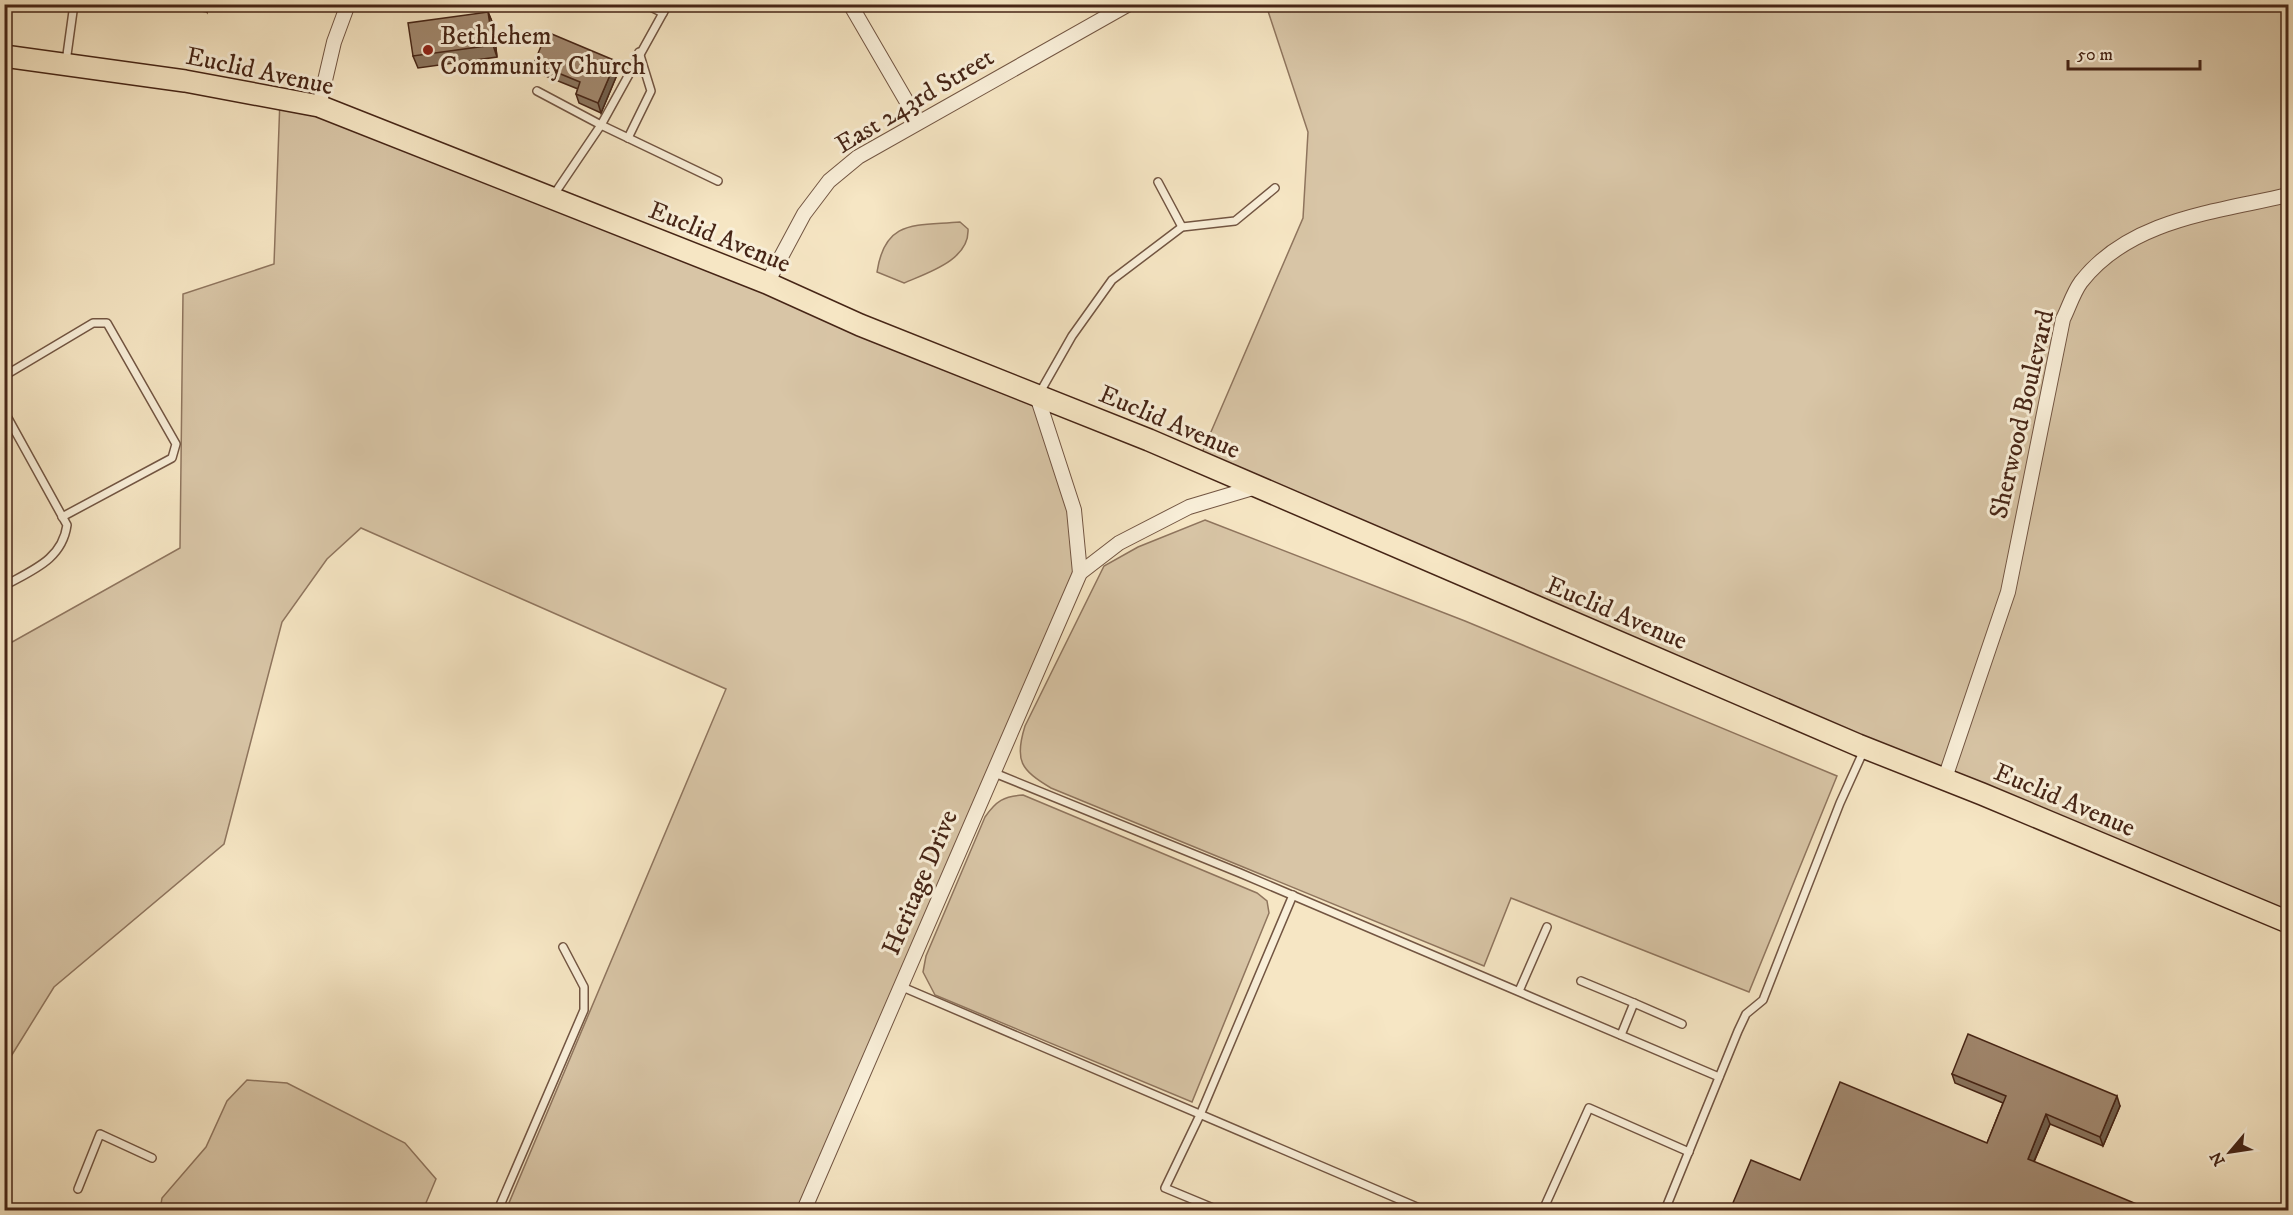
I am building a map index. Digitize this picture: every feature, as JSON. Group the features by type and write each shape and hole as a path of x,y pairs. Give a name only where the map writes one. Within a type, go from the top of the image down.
{"main road":[{"name":"Euclid Avenue","path":"4,56 185,81 319,106 767,283 860,324 1256,487 1865,748 1945,778 2289,922"}],"street":[{"path":"319,106 334,42 348,4"},
{"name":"East 243rd Street","path":"767,283 804,214 829,181 858,157 918,121 1129,4"},
{"path":"851,5 918,121"},
{"name":"Sherwood Boulevard","path":"1945,778 2008,592 2063,319 2080,284 2105,256 2140,234 2186,219 2289,195"},
{"name":"Heritage Drive","path":"1038,396 1074,510 1080,573"},
{"name":"Heritage Drive","path":"804,1210 1080,573 1119,543 1189,507 1256,487"}],"lane":[{"path":"66,64 74,4"},
{"path":"645,4 663,13"},
{"path":"552,198 601,125 639,52 668,4"},
{"path":"628,138 651,91 639,52"},
{"path":"537,91 718,182"},
{"path":"1158,182 1182,227"},
{"path":"1038,396 1072,336 1112,280 1182,227 1235,221 1275,188"},
{"path":"4,376 93,323 107,323 176,444 172,458 62,517"},
{"path":"4,411 67,525 64,542 48,561 4,586"},
{"path":"1665,1210 1746,1014 1763,1000 1840,803 1865,748"},
{"path":"992,772 1293,895 1719,1077"},
{"path":"1218,1210 1165,1188 1200,1115 1293,895"},
{"path":"1519,991 1547,927"},
{"path":"498,1210 584,1010 584,987 563,947"},
{"path":"1581,981 1682,1024"},
{"path":"900,986 1424,1210"},
{"path":"1621,1035 1634,1004"},
{"path":"1543,1210 1589,1108 1689,1152"},
{"path":"78,1189 100,1134 152,1158"}],"shaded area":[{"path":"1266,5 2288,5 2288,375 2283,429 2288,458 2288,922 1198,462 1303,218 1308,132"},
{"path":"280,99 1037,396 1074,510 1080,573 804,1210 506,1210 726,689 361,528 327,559 282,622 224,844 54,987 5,1066 5,646 180,548 183,294 274,264"},
{"path":"960,222 968,229 967,240 955,257 945,264 904,283 877,272 887,242 895,234 917,225"},
{"path":"1205,520 1465,621 1837,776 1749,992 1511,898 1484,966 1051,788 1033,776 1020,756 1025,726 1104,566 1138,547"},
{"path":"1023,795 1257,893 1267,901 1269,913 1192,1102 935,995 923,972 926,956 985,817 1001,800"},
{"path":"247,1080 287,1083 405,1143 436,1179 423,1210 160,1210 162,1198 206,1147 227,1101"}],"building":[{"path":"488,12 493,45 413,56 408,23"},
{"path":"547,32 616,61 598,103 576,94 580,82 534,63"},
{"path":"1968,1034 2117,1096 2100,1137 2046,1114 2028,1159 2151,1210 1730,1210 1751,1160 1800,1180 1840,1082 1987,1143 2006,1096 1952,1074"}],"place":[{"name":"Bethlehem Community Church","path":"428,50"}]}
